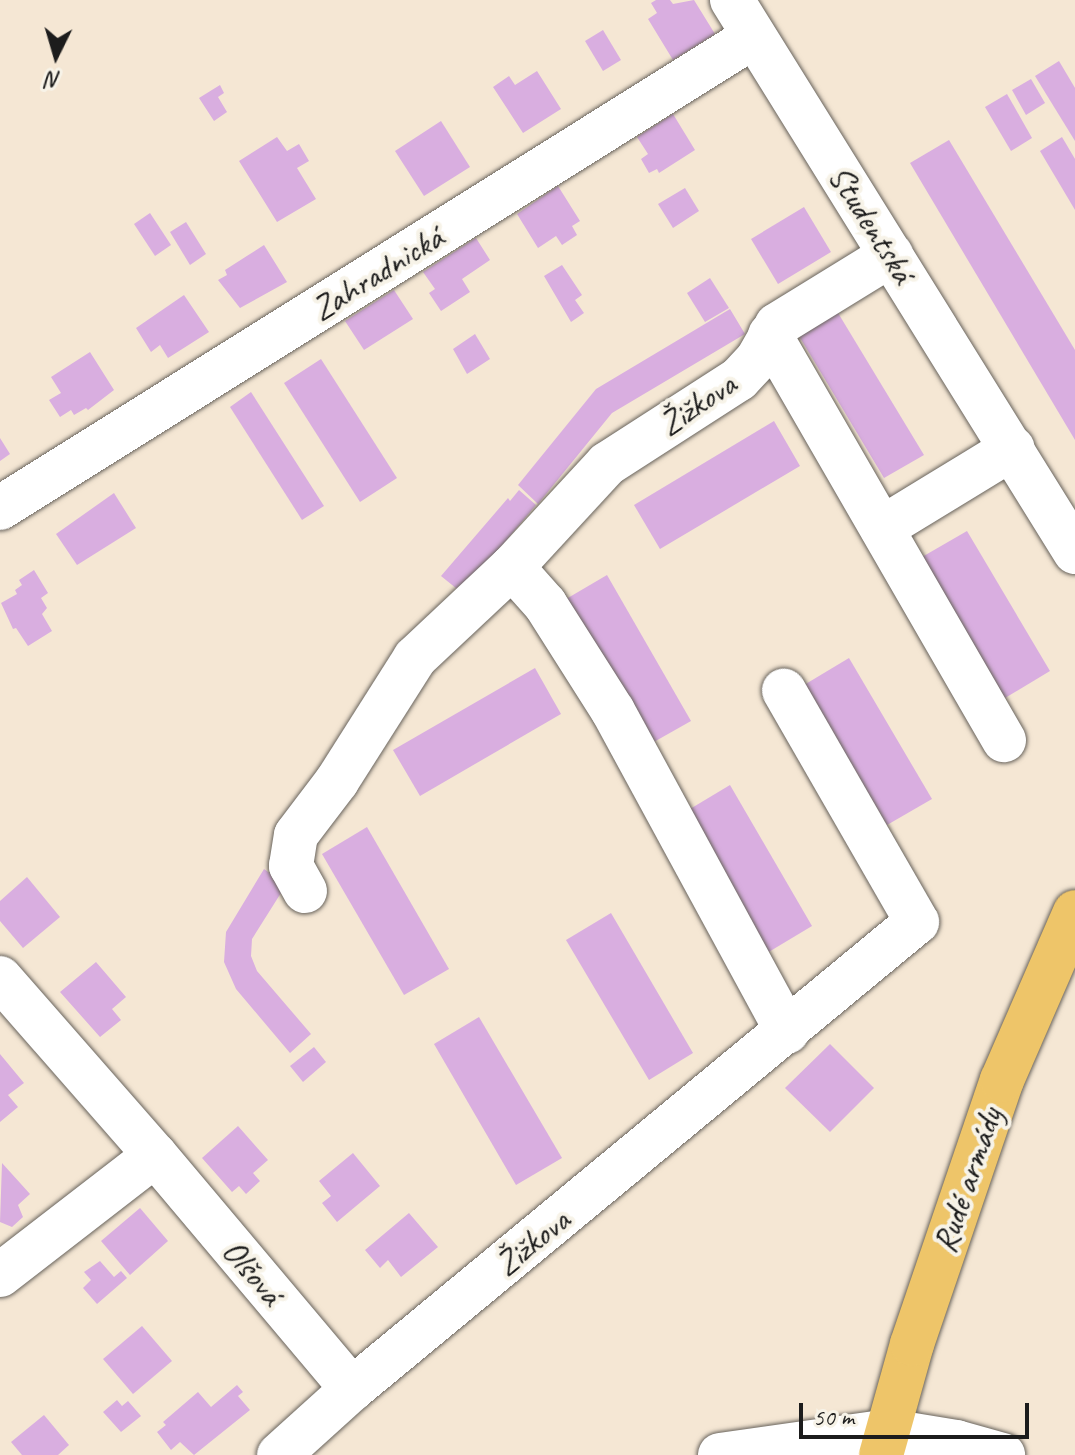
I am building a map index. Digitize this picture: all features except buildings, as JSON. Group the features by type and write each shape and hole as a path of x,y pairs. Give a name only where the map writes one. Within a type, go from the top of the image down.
{"main road":[{"name":"Rudé armády","path":"885,1443 912,1344 1002,1080 1075,912"}],"street":[{"name":"Studentská","path":"732,0 1075,552"},
{"name":"Zahradnická","path":"0,508 753,37"},
{"name":"Žižkova","path":"305,891 291,866 296,835 337,781 415,658 512,567 607,464 739,379 757,360 770,335 792,315 891,255"},
{"path":"770,335 1004,740"},
{"path":"882,528 1013,448"},
{"path":"512,567 545,604 613,711 787,1032"},
{"name":"Žižkova","path":"279,1455 352,1389 917,922 784,691"},
{"name":"Olšová","path":"0,978 155,1155 352,1389"},
{"path":"0,1275 155,1155"},
{"path":"720,1455 885,1443 1003,1455"}]}
